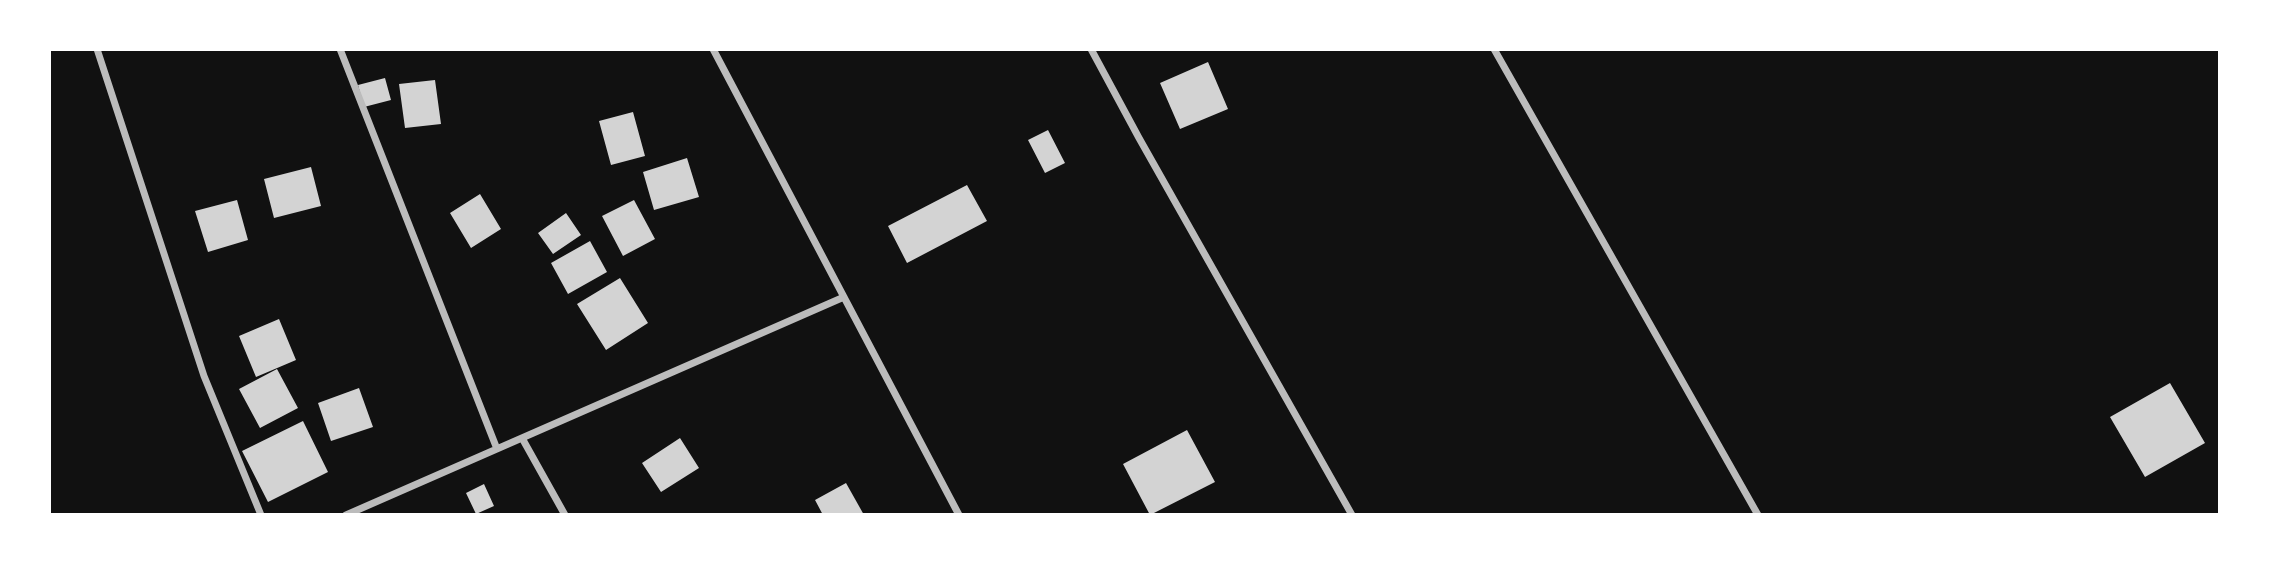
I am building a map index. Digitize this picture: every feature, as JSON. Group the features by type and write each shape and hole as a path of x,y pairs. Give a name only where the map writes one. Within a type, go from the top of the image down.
{"street":[{"path":"97,49 204,376 261,515"},
{"path":"340,49 497,449"},
{"path":"713,49 959,515"},
{"path":"1091,49 1145,151 1352,515"},
{"path":"1494,49 1758,515"},
{"path":"345,515 844,297"},
{"path":"522,438 565,515"}],"building":[{"path":"1208,62 1228,109 1180,129 1160,83"},
{"path":"385,78 391,100 364,107 358,85"},
{"path":"435,80 441,124 405,128 399,84"},
{"path":"633,112 645,156 611,165 599,121"},
{"path":"1048,130 1065,163 1045,173 1028,140"},
{"path":"687,158 699,197 654,210 643,172"},
{"path":"311,167 321,206 274,218 264,179"},
{"path":"967,185 987,221 907,263 888,226"},
{"path":"480,194 501,229 471,248 450,213"},
{"path":"237,200 248,240 208,252 195,211"},
{"path":"634,200 655,239 623,256 602,216"},
{"path":"566,213 581,235 553,254 538,233"},
{"path":"590,241 607,272 568,294 551,263"},
{"path":"620,278 648,323 606,350 577,304"},
{"path":"279,319 296,360 256,377 239,336"},
{"path":"277,369 298,408 260,428 239,389"},
{"path":"2170,383 2205,443 2145,477 2110,417"},
{"path":"359,388 373,427 331,441 318,403"},
{"path":"303,421 328,472 268,502 242,451"},
{"path":"1187,430 1215,482 1150,515 1123,464"},
{"path":"680,438 699,468 661,492 642,463"},
{"path":"846,483 864,515 823,515 815,500"},
{"path":"484,484 494,506 476,514 466,493"}]}
